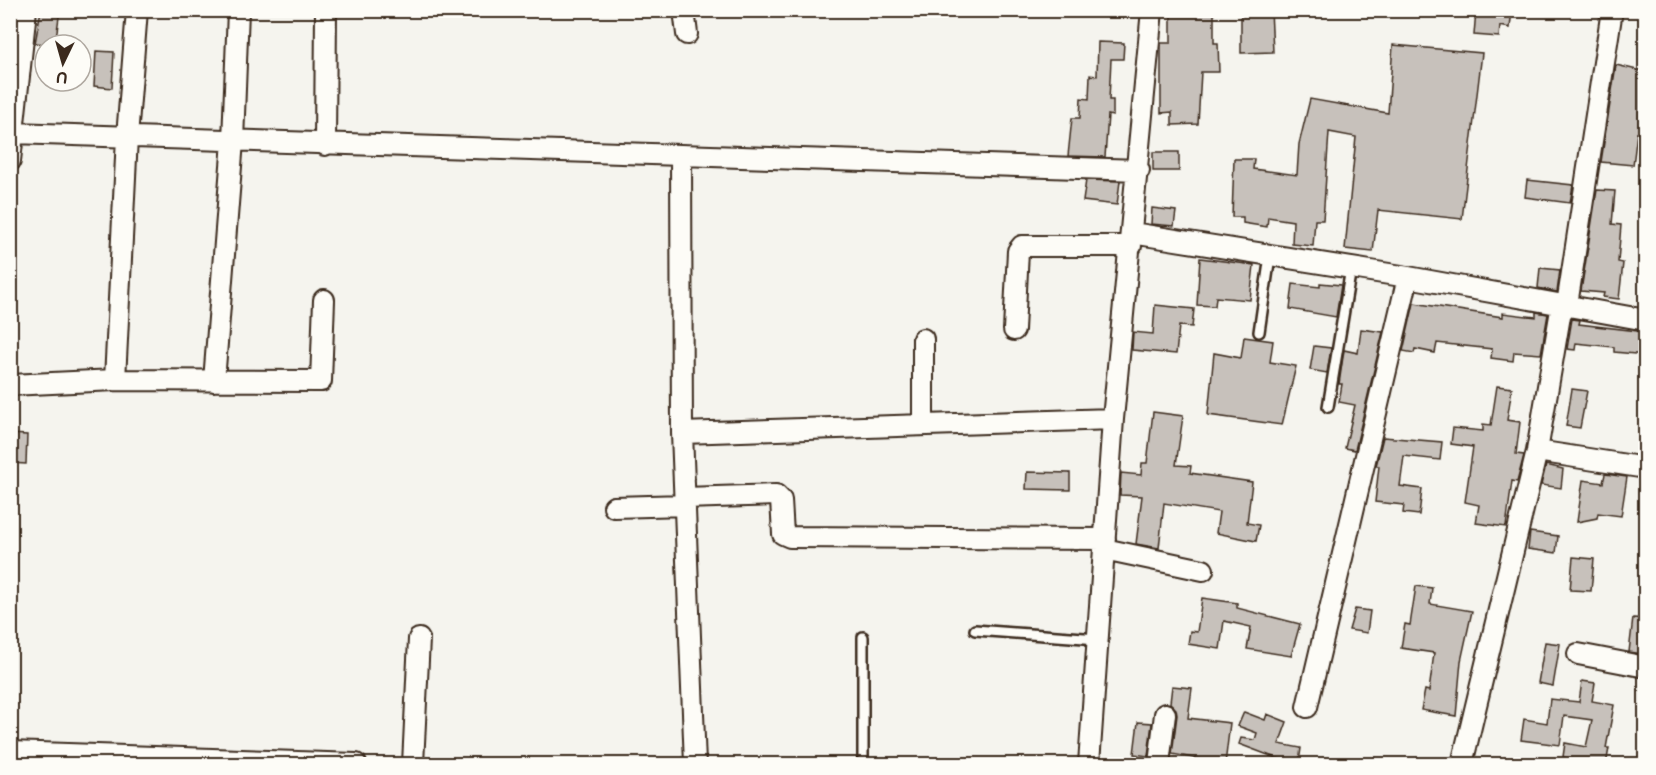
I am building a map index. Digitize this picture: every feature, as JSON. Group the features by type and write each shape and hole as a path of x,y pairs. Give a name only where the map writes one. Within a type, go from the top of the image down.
{"street":[{"path":"10,161 26,10"},
{"path":"115,380 127,137 137,10"},
{"path":"214,381 233,141 238,10"},
{"path":"325,145 326,10"},
{"path":"684,10 687,34"},
{"path":"1089,765 1113,419 1139,170 1152,10"},
{"path":"1462,765 1537,451 1565,305 1612,10"},
{"path":"12,133 1139,170"},
{"path":"681,156 682,433 695,765"},
{"path":"1014,330 1018,251 1022,246 1132,239 1351,268 1646,320"},
{"path":"1308,707 1408,277"},
{"path":"10,385 115,380 321,381 324,300"},
{"path":"923,339 923,425"},
{"path":"682,433 1113,419"},
{"path":"1537,451 1646,468"},
{"path":"614,507 776,495 781,501 783,534 790,537 1104,544 1203,570"},
{"path":"413,765 419,639"},
{"path":"1578,654 1646,667"},
{"path":"1159,765 1165,714"},
{"path":"16,756 356,765"}],"lane":[{"path":"1259,332 1270,256"},
{"path":"1328,407 1351,268"},
{"path":"975,630 1098,639"},
{"path":"863,637 863,765"}],"building":[{"path":"41,10 60,10 57,33 37,33"},
{"path":"1241,10 1271,10 1273,52 1241,53"},
{"path":"1476,10 1512,10 1510,28 1500,26 1499,37 1474,35"},
{"path":"1171,12 1214,12 1214,43 1218,43 1219,72 1201,72 1198,124 1172,125 1172,112 1161,113 1161,43 1171,43"},
{"path":"1098,42 1124,43 1123,59 1111,59 1109,100 1113,100 1113,116 1108,115 1105,157 1068,156 1072,118 1080,118 1081,98 1089,99 1090,75 1097,76"},
{"path":"1393,45 1482,53 1462,219 1378,210 1373,252 1345,249 1356,137 1329,132 1323,220 1315,220 1313,246 1292,244 1293,221 1268,217 1267,227 1243,223 1243,217 1232,217 1234,159 1254,159 1253,169 1297,175 1299,144 1310,99 1388,113"},
{"path":"96,51 114,52 112,88 94,86"},
{"path":"1616,65 1646,72 1646,110 1642,134 1637,133 1633,165 1601,162"},
{"path":"1153,152 1179,152 1179,171 1153,171"},
{"path":"1086,180 1120,181 1117,205 1083,201"},
{"path":"1527,180 1573,185 1570,203 1525,197"},
{"path":"1597,190 1615,191 1612,224 1621,225 1618,262 1623,263 1619,299 1603,297 1604,293 1581,291"},
{"path":"1152,208 1176,211 1174,226 1151,224"},
{"path":"1200,258 1254,265 1250,300 1216,297 1215,306 1197,305"},
{"path":"1540,268 1560,270 1557,292 1538,288"},
{"path":"1320,283 1341,285 1336,317 1290,309 1293,284 1320,287"},
{"path":"1414,303 1503,317 1503,313 1536,317 1536,312 1548,314 1541,354 1514,352 1513,361 1491,358 1492,349 1437,343 1435,353 1415,349 1414,353 1403,351"},
{"path":"1155,305 1194,309 1192,327 1179,326 1176,354 1132,350 1133,332 1153,334"},
{"path":"1572,319 1580,320 1579,324 1646,332 1646,355 1614,352 1614,347 1576,343 1575,350 1567,349"},
{"path":"1361,329 1383,332 1355,450 1345,448 1355,405 1339,402 1342,384 1339,384 1344,350 1358,353"},
{"path":"1244,337 1273,341 1270,362 1296,366 1282,425 1208,415 1214,353 1241,358"},
{"path":"1314,346 1331,348 1327,373 1310,370"},
{"path":"1497,386 1512,388 1507,420 1520,422 1516,454 1524,455 1517,482 1512,481 1506,527 1476,523 1479,505 1465,502 1473,447 1451,444 1453,428 1483,431 1483,424 1491,425"},
{"path":"1572,389 1587,391 1580,428 1566,426"},
{"path":"1153,412 1183,416 1176,465 1191,466 1190,473 1252,482 1247,523 1259,525 1256,541 1216,533 1219,512 1164,503 1159,548 1136,544 1142,496 1120,495 1121,473 1141,475 1142,463 1147,463"},
{"path":"10,434 27,435 26,464 10,463"},
{"path":"1383,437 1442,442 1440,460 1404,456 1400,486 1422,489 1419,515 1403,513 1404,505 1375,502 1379,466 1376,466"},
{"path":"1546,465 1563,469 1561,488 1541,485"},
{"path":"1027,472 1070,473 1070,490 1026,489"},
{"path":"1605,474 1627,477 1621,516 1598,513 1597,518 1577,522 1583,480 1603,483"},
{"path":"1530,532 1558,536 1556,553 1528,549"},
{"path":"1573,557 1594,559 1591,591 1570,590"},
{"path":"1416,586 1432,588 1430,604 1472,611 1461,661 1456,716 1421,710 1425,690 1429,691 1434,653 1401,648 1405,624 1410,625"},
{"path":"1202,598 1237,603 1237,608 1300,624 1291,656 1247,649 1251,627 1224,621 1220,649 1188,644 1190,631 1197,632"},
{"path":"1355,609 1370,611 1367,633 1349,630"},
{"path":"1633,618 1646,619 1644,654 1629,652"},
{"path":"1545,642 1560,644 1553,686 1538,683"},
{"path":"1582,681 1595,683 1592,701 1614,705 1606,748 1609,748 1606,765 1571,765 1572,759 1563,757 1565,743 1586,747 1592,720 1564,716 1560,745 1521,740 1524,719 1547,723 1550,699 1579,702"},
{"path":"1172,686 1192,688 1188,718 1230,723 1225,764 1172,754 1177,715 1176,709 1170,703"},
{"path":"1244,712 1265,720 1267,714 1287,722 1279,744 1301,748 1299,762 1276,758 1239,744 1241,738 1255,740 1257,733 1238,726"},
{"path":"1138,722 1152,723 1148,756 1134,754"}]}
